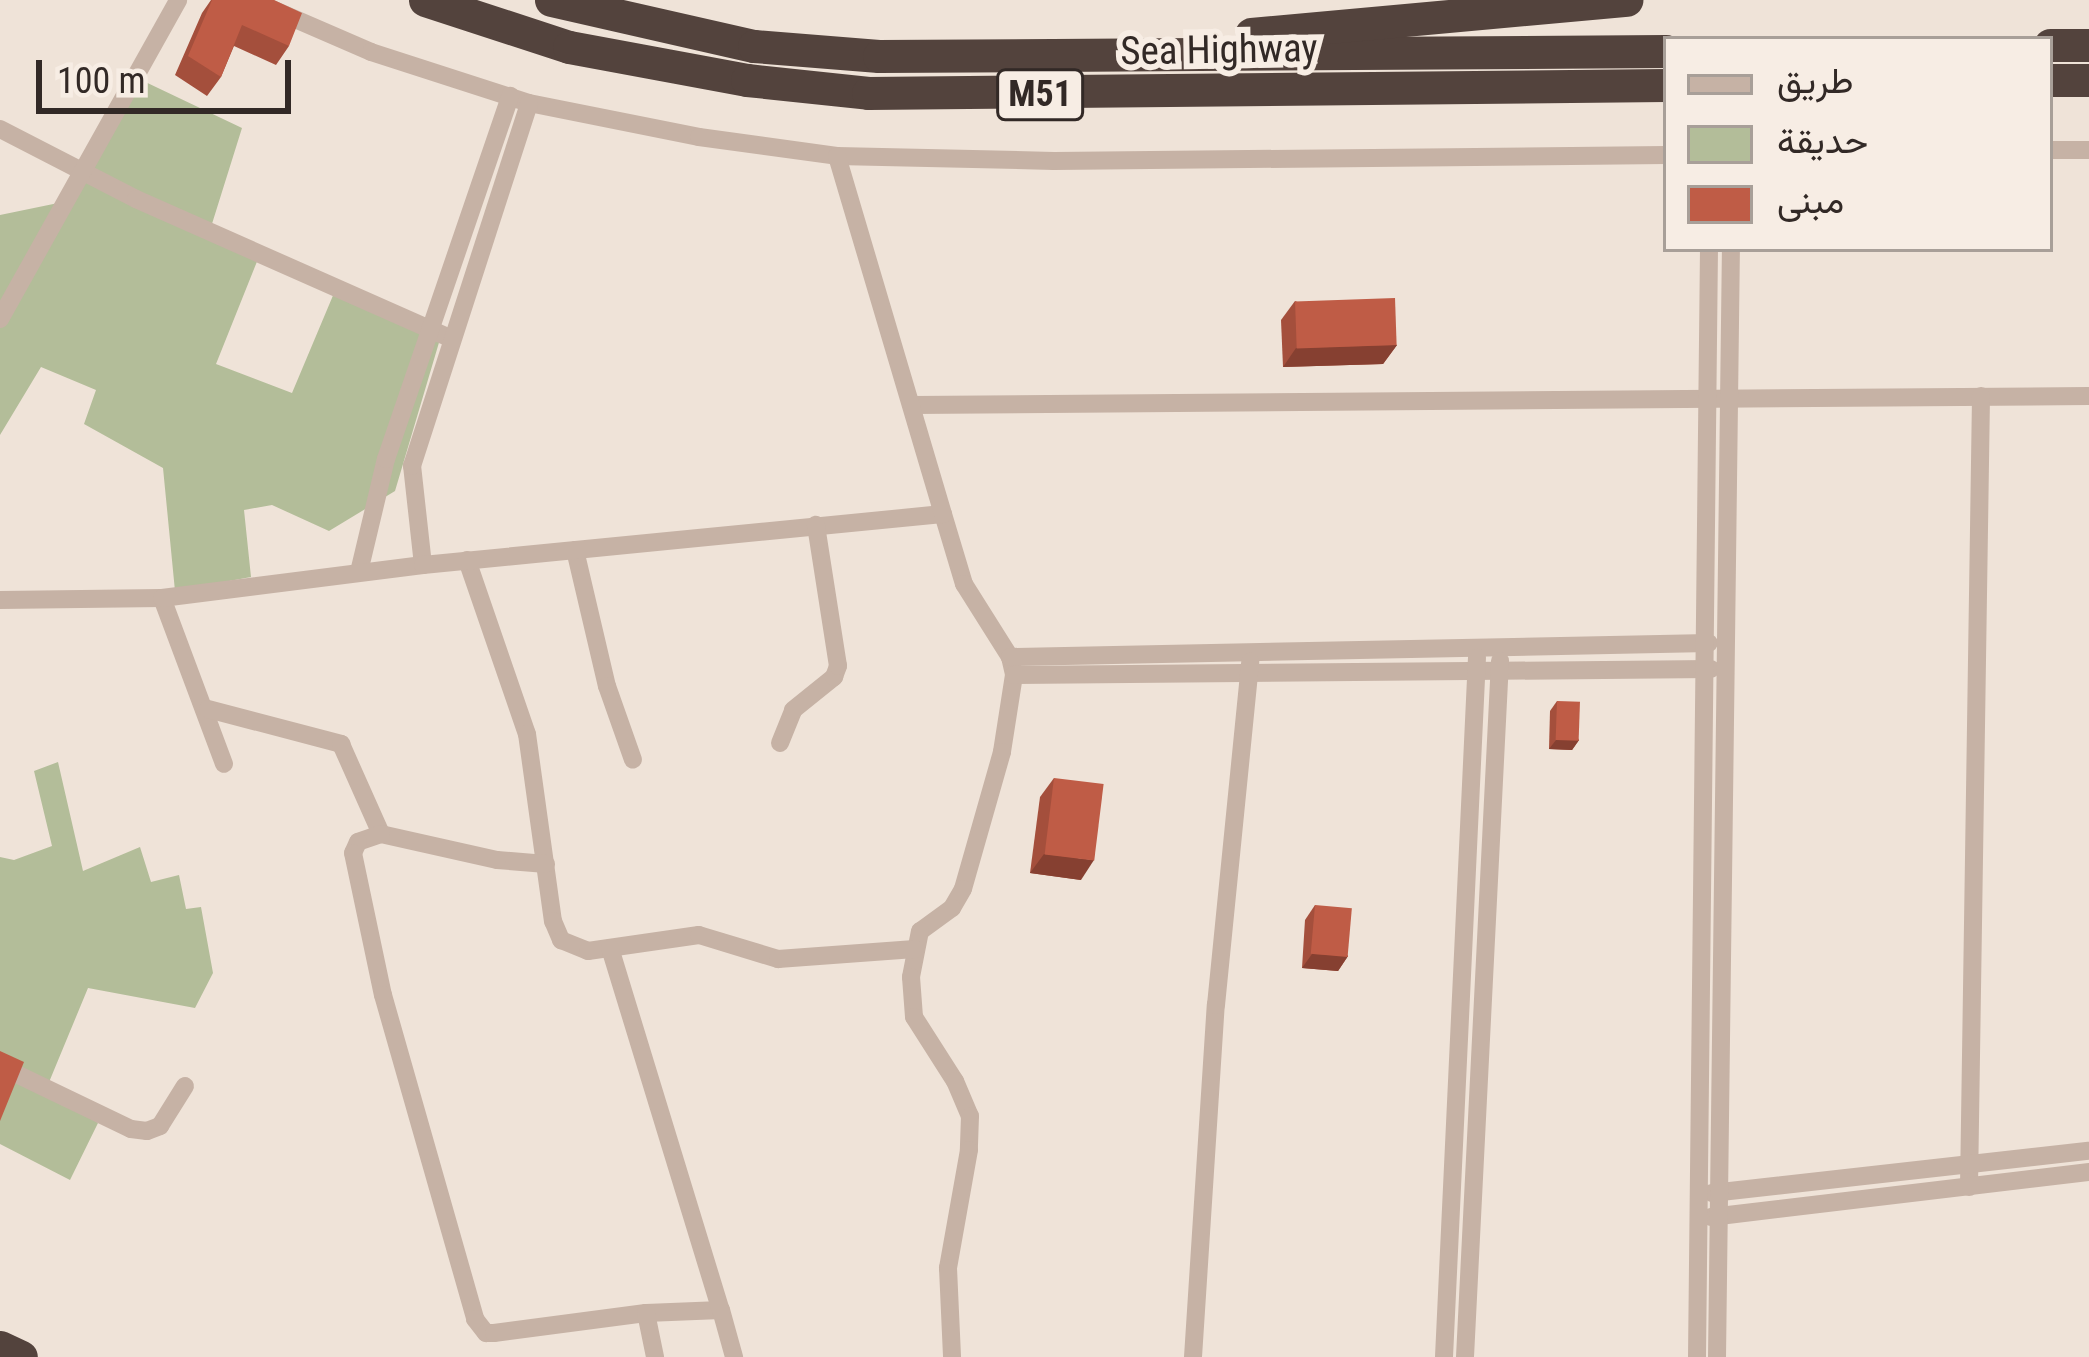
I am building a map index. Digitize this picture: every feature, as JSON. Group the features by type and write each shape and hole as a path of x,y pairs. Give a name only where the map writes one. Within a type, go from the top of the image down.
{"highway":[{"name":"Sea Highway","path":"425,0 569,47 747,80 868,93 1663,85"},
{"name":"Sea Highway","path":"551,0 754,46 796,50 994,58 1163,52 1663,51"},
{"path":"1163,52 1308,27 1626,0"},
{"path":"2053,45 2089,45"},
{"path":"2053,80 2089,80"},
{"path":"0,1347 21,1357"}],"street":[{"path":"0,319 178,0"},
{"path":"251,0 371,52 520,99 699,137 837,156 1102,161 1663,155"},
{"path":"359,572 386,459 440,334 520,99"},
{"path":"0,129 82,173 440,334"},
{"path":"2053,150 2089,150"},
{"path":"837,156 964,584 1012,666 1002,752 963,889 952,908 920,931 910,1000 914,1017 963,1097 971,1131 950,1231 952,1357"},
{"path":"1709,252 1701,668 1710,1217 1718,1357"},
{"path":"1710,1193 1726,670 1731,252"},
{"path":"423,565 412,466 440,334"},
{"path":"1969,1187 1981,396"},
{"path":"913,405 2089,396"},
{"path":"0,600 162,598 466,560 943,514"},
{"path":"780,743 793,710 834,677 838,666 816,525"},
{"path":"575,550 607,686 633,760"},
{"path":"466,560 527,734 561,940 573,949 610,948 688,934 778,959 915,949"},
{"path":"162,598 208,709 224,764"},
{"path":"1012,666 1251,652 1726,643"},
{"path":"1444,1357 1477,647"},
{"path":"1466,1357 1500,647"},
{"path":"1193,1357 1216,1005 1251,652"},
{"path":"1012,666 1249,674 1726,670"},
{"path":"208,709 341,744 381,834"},
{"path":"546,863 497,860 381,834 358,842 352,866 383,995 479,1328 494,1333 646,1313 721,1310"},
{"path":"610,948 734,1357"},
{"path":"0,1066 131,1129 147,1131 160,1126 185,1086"},
{"path":"1710,1193 2089,1151"},
{"path":"1710,1217 2089,1172"},
{"path":"1697,1357 1710,1217"},
{"path":"646,1313 655,1357"}],"green space":[{"path":"137,78 242,128 211,227 260,254 216,364 292,393 337,286 443,329 395,491 329,531 272,505 244,510 251,577 175,591 163,468 84,424 96,390 41,367 0,435 0,215 63,202"},
{"path":"58,762 83,871 140,847 151,882 179,875 186,909 201,907 213,973 195,1008 88,988 47,1087 98,1123 70,1180 0,1144 0,857 14,860 52,846 34,771"}],"building":[{"path":"212,0 274,0 302,13 289,46 242,25 221,77 188,56"},
{"path":"1395,298 1397,345 1297,348 1295,301"},
{"path":"1557,701 1580,702 1579,741 1556,740"},
{"path":"1054,778 1104,784 1094,861 1045,854"},
{"path":"1315,905 1352,908 1348,957 1311,954"},
{"path":"0,1051 24,1062 0,1121"}]}
